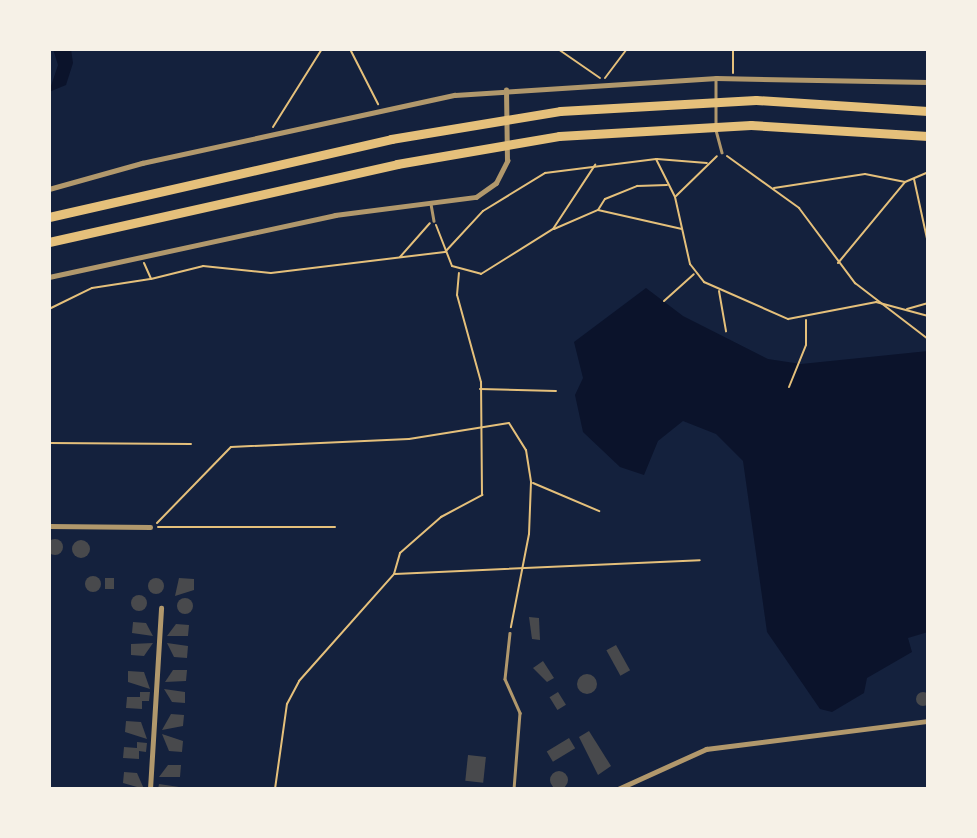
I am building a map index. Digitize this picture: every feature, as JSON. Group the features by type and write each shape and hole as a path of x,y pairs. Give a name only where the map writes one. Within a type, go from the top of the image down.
{"highway":[{"path":"49,217 486,122 723,100 928,111"},
{"path":"49,242 489,146 705,126 928,135"}],"street":[{"path":"49,189 142,163 380,108 506,90 603,82 716,78 928,82"},
{"path":"49,278 335,215 476,197 499,178 509,146 506,90"},
{"path":"49,526 150,527"},
{"path":"150,789 160,608"},
{"path":"618,789 706,750 928,721"}],"lane":[{"path":"716,78 716,139 722,152"},
{"path":"431,204 434,221"},
{"path":"510,633 505,680 520,713 514,789"}],"path":[{"path":"271,133 323,49"},
{"path":"350,49 380,108"},
{"path":"558,49 603,82 627,49"},
{"path":"733,49 733,78"},
{"path":"675,197 722,152 799,208 838,264 877,302 928,339"},
{"path":"49,309 92,288 151,279 203,266 271,273 444,252 483,211 545,173 656,159 708,163"},
{"path":"656,159 675,197 695,273 719,290 768,313 806,319 848,304 877,302 928,316"},
{"path":"553,229 595,165"},
{"path":"838,264 905,182 928,172"},
{"path":"772,188 865,174 905,182"},
{"path":"914,178 928,243"},
{"path":"459,273 481,274 505,265 553,229 598,210 605,199 637,186 668,185"},
{"path":"598,210 684,229"},
{"path":"275,789 287,704 299,681 394,573 400,553 441,517 482,495 478,432 481,389 457,295 459,273 444,252 434,221 399,258"},
{"path":"142,257 151,279"},
{"path":"664,301 695,273"},
{"path":"719,290 726,331"},
{"path":"906,309 928,303"},
{"path":"789,387 801,364 806,319"},
{"path":"481,389 556,391"},
{"path":"150,527 231,447 478,432 509,423 526,450 531,482 529,534 518,571 510,633"},
{"path":"49,443 191,444"},
{"path":"531,482 599,511"},
{"path":"150,527 334,527"},
{"path":"394,573 518,571 700,560"}],"water":[{"path":"53,49 71,49 73,63 66,85 49,92 58,65"},
{"path":"646,288 683,316 768,359 801,364 928,351 928,632 908,638 912,652 867,678 864,693 832,712 820,709 767,632 743,461 716,434 683,421 658,441 644,475 620,467 583,432 575,395 583,378 574,342"}],"building":[{"path":"55,539 63,547 55,555 47,547"},
{"path":"81,540 87,543 90,549 87,555 81,558 75,555 72,549 75,543"},
{"path":"93,576 99,578 99,590 93,592 87,590 85,584 87,578"},
{"path":"105,578 114,578 114,589 105,589"},
{"path":"156,578 162,580 162,592 156,594 150,592 148,586 150,580"},
{"path":"179,578 194,579 194,590 175,596"},
{"path":"136,595 142,595 147,603 145,609 136,611 131,606 131,600"},
{"path":"182,598 188,598 193,606 191,612 182,614 177,609 177,603"},
{"path":"529,617 539,618 540,640 532,639"},
{"path":"133,622 146,623 153,636 132,633"},
{"path":"176,624 189,625 188,636 167,636"},
{"path":"153,643 144,656 131,655 131,644"},
{"path":"167,643 188,646 187,658 174,657"},
{"path":"616,645 630,670 620,676 606,650"},
{"path":"543,661 554,678 547,682 533,668"},
{"path":"173,670 187,670 186,681 165,682"},
{"path":"128,671 144,672 150,689 128,682"},
{"path":"587,674 594,677 597,684 594,691 587,694 580,691 577,684 580,677"},
{"path":"164,689 185,692 185,703 172,702"},
{"path":"140,692 150,692 149,701 142,701 142,709 126,708 127,697 140,697"},
{"path":"558,692 566,705 557,710 550,697"},
{"path":"923,692 928,694 928,704 923,706 918,704 916,699 918,694"},
{"path":"171,714 184,715 183,726 162,730"},
{"path":"126,721 141,722 147,739 125,732"},
{"path":"589,731 611,766 598,775 579,737"},
{"path":"162,734 183,741 182,752 169,751"},
{"path":"569,738 575,748 553,762 547,751"},
{"path":"137,742 147,743 146,752 139,751 139,759 123,758 124,747 137,748"},
{"path":"468,755 486,757 483,783 465,781"},
{"path":"168,765 181,765 180,777 159,777"},
{"path":"555,771 563,771 568,780 566,787 555,789 550,784 550,776"},
{"path":"124,772 137,773 144,789 123,783"},
{"path":"159,784 179,787 158,789"}]}
